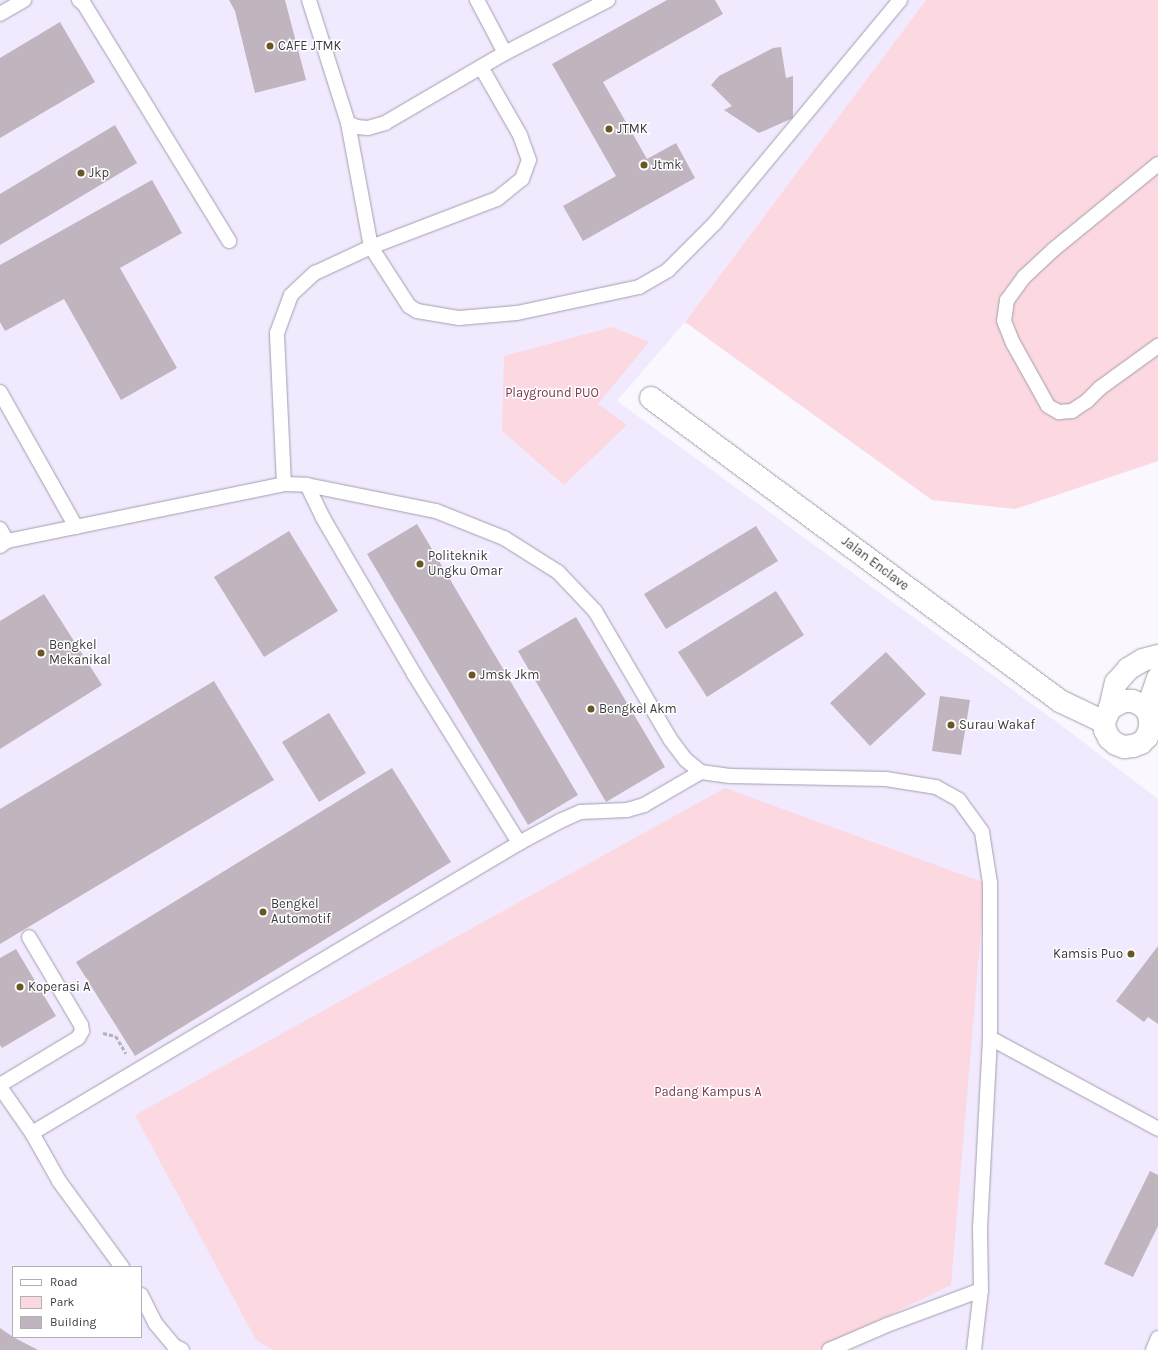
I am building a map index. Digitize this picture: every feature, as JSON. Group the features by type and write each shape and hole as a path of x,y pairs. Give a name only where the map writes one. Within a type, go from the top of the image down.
{"street":[{"name":"Jalan Enclave","path":"651,398 1060,701 1107,715"},
{"path":"1107,715 1124,700 1140,704 1147,710 1150,719 1153,743 1141,743 1124,747 1116,744 1107,734 1107,715 1116,683 1128,669 1143,660 1158,656"},
{"path":"1147,710 1158,678"}],"lane":[{"path":"0,14 24,0"},
{"path":"79,0 84,4 229,241"},
{"path":"309,0 348,123 371,247 410,306 417,311 453,317 517,313 639,287 668,270 715,223 900,0"},
{"path":"477,0 505,53"},
{"path":"348,123 357,127 368,128 384,123 505,53 608,0"},
{"path":"284,484 277,334 290,295 315,273 371,247 497,199 522,179 530,160 520,135 481,67"},
{"path":"1158,164 1053,250 1024,277 1007,300 1004,321 1013,342 1048,406 1058,412 1072,411 1087,401 1100,388 1158,346"},
{"path":"0,392 76,527"},
{"path":"0,529 4,544 76,527 284,484 307,485 436,511 504,538 558,572 595,611 670,738 686,760 701,772 730,776 886,779 936,787 959,800 982,832 990,883 990,1038 980,1227 981,1290 974,1350"},
{"path":"307,485 323,518 414,674 519,843"},
{"path":"32,1133 519,843 580,812 627,810 644,805 701,772"},
{"path":"29,937 81,1025 82,1032 78,1038 0,1086 32,1133 59,1181 121,1266"},
{"path":"990,1038 1158,1130"},
{"path":"829,1350 887,1325 981,1290"},
{"path":"142,1297 155,1323 174,1346 182,1350"},
{"path":"1153,1350 1158,1338"}],"path":[{"path":"82,1032 102,1032 116,1036 137,1070"}],"shaded area":[{"name":"Politeknik Ungku Omar","path":"0,0 926,0 685,322 617,401 1062,726 1158,799 1158,1350 0,1350"}],"green space":[{"path":"926,0 1158,0 1158,461 1015,509 932,500 685,322"},
{"name":"Playground PUO","path":"612,327 649,342 598,404 627,425 564,485 502,431 504,356"},
{"name":"Padang Kampus A","path":"725,788 985,883 951,1285 818,1350 273,1350 256,1340 135,1115"}],"building":[{"name":"CAFE JTMK","path":"229,0 285,0 306,80 255,93 235,11"},
{"path":"667,0 715,0 723,14 603,82 647,159 676,143 695,178 583,241 563,206 616,176 552,64"},
{"path":"60,22 95,82 0,138 0,58"},
{"path":"781,47 786,78 793,76 793,118 759,133 724,110 732,106 711,85 719,76 773,48"},
{"path":"115,125 137,163 0,245 0,194"},
{"path":"152,180 182,233 120,268 177,368 121,400 64,299 5,331 0,322 0,265"},
{"name":"Jmsk Jkm","path":"417,524 578,795 528,825 367,554"},
{"path":"756,526 778,561 666,629 644,594"},
{"path":"289,531 338,611 264,657 214,577"},
{"path":"776,591 804,635 707,697 678,652"},
{"name":"Bengkel Mekanikal","path":"44,594 102,685 0,749 0,621"},
{"name":"Bengkel Akm","path":"576,617 665,767 606,802 518,651"},
{"path":"886,652 926,694 870,746 830,703"},
{"path":"214,681 274,780 0,944 0,809"},
{"name":"Surau Wakaf","path":"940,696 970,700 961,755 932,751"},
{"path":"329,713 366,773 319,802 282,742"},
{"name":"Bengkel Automotif","path":"392,768 451,862 135,1056 76,962"},
{"path":"1158,946 1158,1024 1148,1017 1144,1022 1116,1001"},
{"name":"Koperasi A","path":"16,949 56,1016 2,1048 0,1045 0,958"},
{"path":"1150,1171 1158,1175 1158,1226 1133,1277 1104,1264"},
{"path":"0,1328 12,1336 12,1338 15,1338 38,1350 0,1350"}],"place":[{"name":"CAFE JTMK","path":"270,46"},
{"name":"JTMK","path":"609,129"},
{"name":"Jtmk","path":"644,165"},
{"name":"Jkp","path":"81,173"},
{"name":"Politeknik Ungku Omar","path":"420,564"},
{"name":"Bengkel Mekanikal","path":"41,653"},
{"name":"Jmsk Jkm","path":"472,675"},
{"name":"Bengkel Akm","path":"591,709"},
{"name":"Surau Wakaf","path":"951,725"},
{"name":"Bengkel Automotif","path":"263,912"},
{"name":"Kamsis Puo","path":"1131,954"},
{"name":"Koperasi A","path":"20,987"}]}
